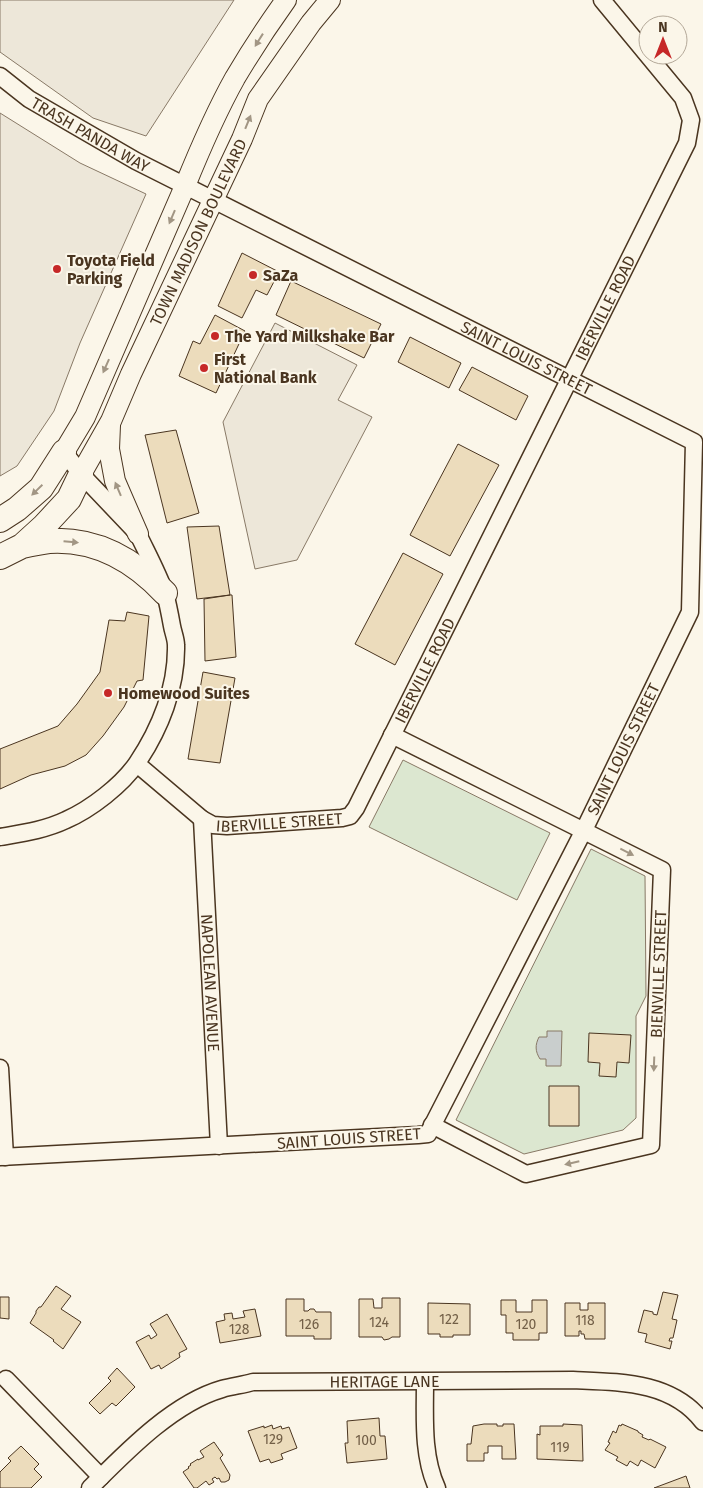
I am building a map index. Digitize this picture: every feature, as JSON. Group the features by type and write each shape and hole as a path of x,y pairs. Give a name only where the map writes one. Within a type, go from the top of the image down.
{"highway":[{"path":"0,520 17,509 41,488 64,452"},
{"path":"0,557 22,546 44,526 69,499 81,474"},
{"path":"22,546 49,541 71,542 101,547 133,565 151,578 165,593"}],"main road":[{"name":"TOWN MADISON BOULEVARD","path":"64,452 85,417 200,148 235,78 286,0"},
{"name":"TOWN MADISON BOULEVARD","path":"81,474 111,421 258,99 330,0"},
{"path":"111,421 109,449 114,481 138,534"}],"street":[{"name":"IBERVILLE ROAD","path":"392,735 687,143 691,120 682,98 602,0"},
{"name":"TRASH PANDA WAY","path":"0,76 29,99 136,161 213,200"},
{"name":"SAINT LOUIS STREET","path":"2,1157 428,1134 584,830 690,612 694,442 213,200"},
{"path":"0,837 30,832 66,820 96,804 112,790 137,764 163,716 173,677 176,644 165,593 138,534 81,474 64,452"},
{"name":"IBERVILLE STREET","path":"137,764 202,819 213,824 226,826 342,818 350,816 356,808 392,735"},
{"name":"BIENVILLE STREET","path":"392,735 662,870 651,1145 526,1174 432,1125"},
{"name":"NAPOLEAN AVENUE","path":"202,819 219,1146"},
{"path":"0,1068 2,1157"},
{"path":"6,1379 96,1483"},
{"name":"HERITAGE LANE","path":"96,1483 169,1415 221,1389 252,1382 563,1380 619,1382 649,1386 682,1402 703,1422"},
{"path":"425,1382 426,1448 433,1480 437,1488"}],"green space":[{"path":"403,760 550,833 517,900 369,827"},
{"path":"591,849 645,876 646,996 636,1016 636,1118 623,1130 524,1154 456,1120"}],"shaded area":[{"path":"0,0 234,0 146,136 93,118 0,52"},
{"name":"Toyota Field Parking","path":"0,113 80,163 146,194 80,343 54,411 17,466 0,476"},
{"path":"275,323 357,365 338,400 372,417 297,560 255,569 223,422"},
{"path":"547,1031 562,1031 561,1066 546,1066 546,1059 540,1059 537,1053 536,1045 539,1037 547,1037"}],"building":[{"path":"242,253 279,272 267,295 256,290 242,318 218,306"},
{"path":"291,281 381,324 364,358 276,315"},
{"path":"215,315 245,331 216,393 179,376 193,341 200,344"},
{"path":"410,337 461,363 449,388 398,362"},
{"path":"472,367 528,396 516,420 459,390"},
{"path":"176,430 199,513 167,523 145,435"},
{"path":"458,444 499,465 450,556 410,535"},
{"path":"219,526 230,595 197,599 187,527"},
{"path":"403,553 443,574 395,665 355,644"},
{"path":"232,595 236,657 205,661 204,599"},
{"name":"Homewood Suites","path":"127,612 149,616 143,680 137,681 124,707 103,736 86,755 65,766 31,775 0,789 0,749 58,726 100,672 109,620 125,621"},
{"path":"203,672 235,678 220,763 188,759"},
{"path":"589,1033 631,1035 629,1063 617,1062 616,1077 599,1076 600,1063 588,1062"},
{"path":"549,1086 579,1086 579,1126 549,1126"},
{"path":"56,1286 71,1296 61,1309 81,1322 63,1349 30,1323 36,1311"},
{"path":"663,1292 678,1295 672,1319 677,1320 673,1338 670,1338 669,1341 672,1341 670,1349 645,1342 647,1334 638,1332 644,1310 657,1315"},
{"path":"0,1297 9,1297 9,1319 0,1318"},
{"path":"382,1298 400,1298 400,1337 384,1340 382,1337 359,1337 359,1299 373,1299 374,1308 382,1308"},
{"path":"286,1299 304,1299 304,1311 314,1309 316,1312 331,1312 331,1339 314,1339 314,1336 286,1336"},
{"path":"501,1300 516,1300 516,1312 532,1312 532,1300 547,1300 547,1333 539,1333 539,1340 513,1340 513,1333 506,1333 506,1315 501,1315"},
{"path":"428,1303 470,1304 470,1335 440,1337 440,1334 428,1334"},
{"path":"565,1303 580,1303 580,1310 588,1310 588,1303 605,1303 605,1339 585,1339 581,1331 579,1331 579,1336 565,1336"},
{"path":"255,1309 261,1336 220,1343 216,1322 225,1320 224,1314 232,1313 233,1319 245,1317 243,1311"},
{"path":"167,1314 187,1349 179,1353 180,1357 161,1369 159,1365 151,1369 136,1342 149,1335 151,1339 157,1335 150,1324"},
{"path":"117,1368 135,1387 116,1406 112,1403 100,1414 89,1403 111,1381 108,1378"},
{"path":"379,1418 380,1436 385,1436 387,1459 347,1463 345,1443 348,1443 347,1421"},
{"path":"484,1424 503,1426 503,1424 514,1424 516,1459 502,1459 502,1446 488,1446 488,1453 484,1453 484,1461 467,1461 467,1444 471,1444 473,1426"},
{"path":"563,1424 582,1425 583,1461 537,1459 537,1434 540,1435 540,1426 563,1426"},
{"path":"622,1424 638,1431 643,1435 642,1437 666,1447 655,1468 641,1460 638,1466 630,1461 627,1466 616,1460 618,1457 605,1450 610,1443 608,1442 613,1431 616,1433 619,1425 621,1426"},
{"path":"272,1425 273,1429 281,1426 282,1429 289,1427 297,1448 281,1454 283,1459 271,1463 269,1459 260,1462 248,1431"},
{"path":"214,1442 223,1455 220,1458 230,1475 229,1480 221,1482 219,1478 215,1477 212,1479 214,1482 209,1485 206,1481 197,1488 194,1488 183,1472 189,1468 190,1464 204,1457 200,1451"},
{"path":"21,1446 39,1464 34,1469 42,1477 31,1488 0,1488 0,1472 11,1461 8,1458"},
{"path":"686,1476 690,1488 654,1488"}],"place":[{"name":"Toyota Field Parking","path":"57,269"},
{"name":"SaZa","path":"253,275"},
{"name":"The Yard Milkshake Bar","path":"215,336"},
{"name":"First National Bank","path":"204,368"},
{"name":"Homewood Suites","path":"108,693"}]}
